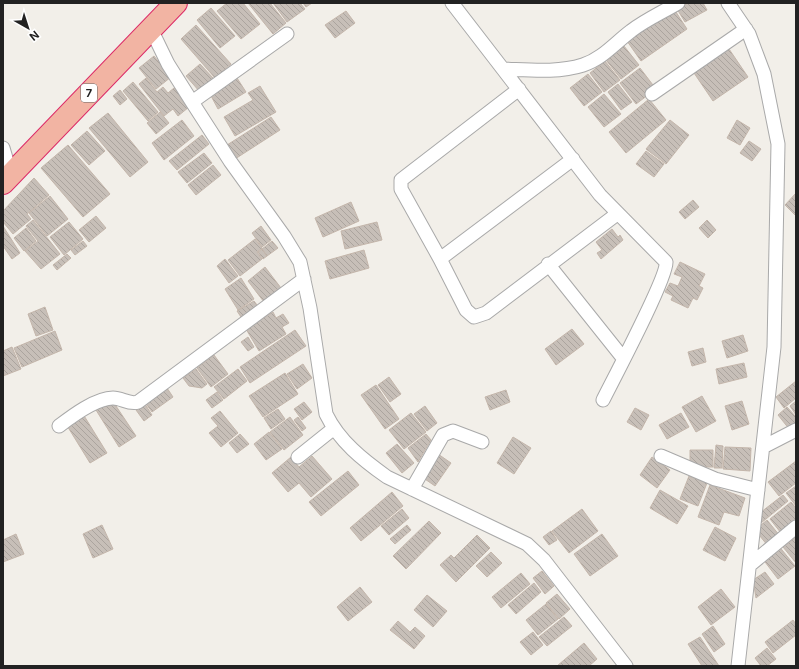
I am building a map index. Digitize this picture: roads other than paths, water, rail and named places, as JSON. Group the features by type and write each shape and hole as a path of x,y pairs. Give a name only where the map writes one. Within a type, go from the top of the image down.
{"highway":[{"name":"7","path":"7,179 176,3"}],"street":[{"path":"452,3 617,214 664,258 667,267 603,400"},
{"path":"503,69 539,71 566,69 584,65 603,55 632,31 678,3"},
{"path":"728,3 746,29 764,74 778,144 774,347 738,666"},
{"path":"151,29 168,64 192,102 230,161 284,236 300,262 326,414 333,429 367,462 387,477 527,544 544,560 626,666"},
{"path":"652,94 746,29"},
{"path":"192,102 287,34"},
{"path":"519,89 401,180 401,189 440,259 466,310 474,317 486,312 548,264 617,214"},
{"path":"3,148 7,179"},
{"path":"440,259 573,159"},
{"path":"548,264 623,358"},
{"path":"59,426 77,413 96,403 112,398 131,403 138,402 304,279"},
{"path":"298,458 333,429"},
{"path":"763,448 796,430"},
{"path":"412,489 443,435 452,431 482,442"},
{"path":"661,456 715,479 758,490"},
{"path":"750,565 796,528"}]}
